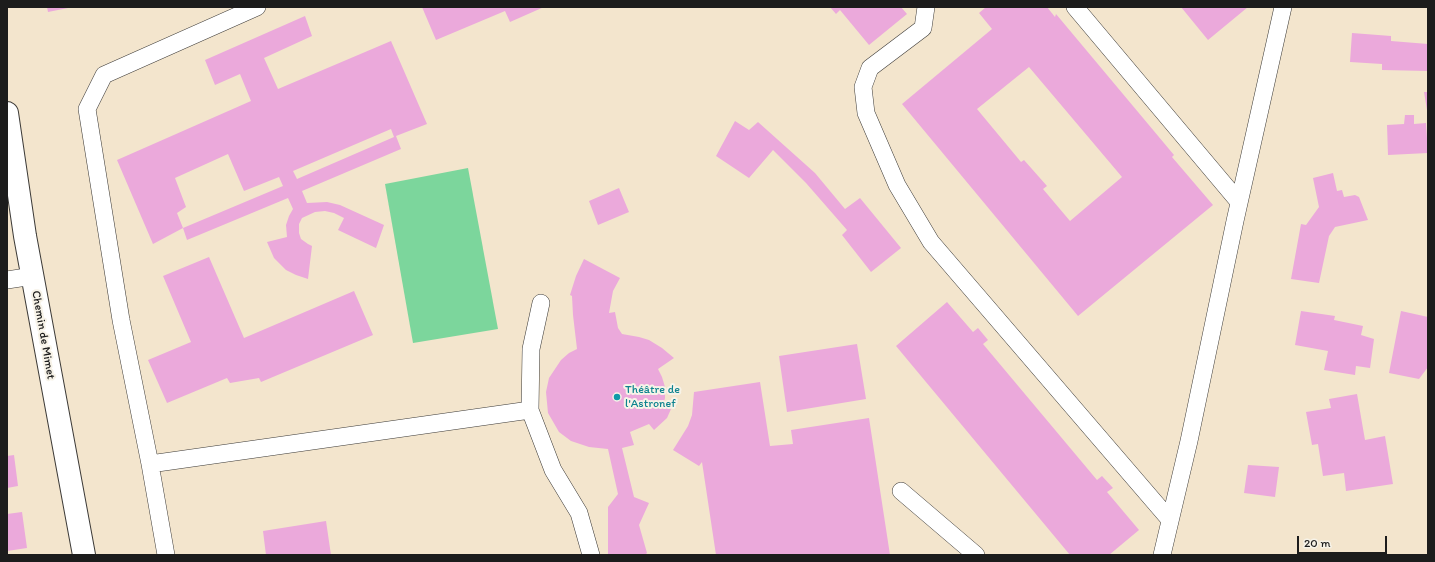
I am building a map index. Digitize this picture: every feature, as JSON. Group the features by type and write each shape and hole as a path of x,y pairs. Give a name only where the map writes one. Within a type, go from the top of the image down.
{"street":[{"name":"Chemin de Mimet","path":"7,113 33,276 84,555"}],"lane":[{"path":"166,555 150,464 121,320 87,108 104,75 257,7"},
{"path":"926,7 923,28 870,68 863,87 866,113 897,185 931,242 1170,520"},
{"path":"1076,7 1239,202"},
{"path":"1162,555 1189,441 1239,202 1283,7"},
{"path":"7,280 33,276"},
{"path":"541,303 531,349 530,410 553,470 579,513 591,555"},
{"path":"150,464 530,410"},
{"path":"901,490 976,555"}],"green space":[{"path":"468,168 498,329 413,343 385,184"}],"building":[{"path":"47,7 68,7 68,8 48,12"},
{"path":"422,7 544,7 510,22 505,11 436,40"},
{"path":"830,7 901,7 907,14 869,45 840,10 836,14"},
{"path":"986,7 1047,7 1055,17 1056,14 1174,155 1172,157 1213,205 1078,316 902,104 992,29 979,13","holes":["1029,67 1122,177 1070,221 1043,189 1047,186 1024,160 1021,162 977,109"]},
{"path":"1181,7 1248,7 1208,40"},
{"path":"305,16 312,36 264,58 278,89 391,41 427,124 396,136 401,149 302,191 307,203 327,202 340,205 384,225 376,248 338,230 344,218 334,213 325,211 315,212 302,218 299,224 301,239 312,246 308,279 286,270 274,258 267,242 287,237 286,225 293,209 288,198 187,240 183,228 153,244 117,160 251,101 240,74 215,85 205,60","holes":["391,129 394,137 297,179 293,171","228,154 244,191 279,177 283,186 183,228 177,213 186,207 175,178"]},
{"path":"1352,33 1391,36 1391,41 1428,44 1428,71 1382,70 1382,64 1350,62"},
{"path":"1424,92 1428,92 1428,110 1427,110"},
{"path":"1405,115 1414,115 1414,124 1426,123 1428,153 1388,155 1387,125 1404,124"},
{"path":"735,121 749,130 758,122 815,173 845,209 860,198 901,248 871,272 842,235 847,230 806,183 773,150 749,178 716,156"},
{"path":"1333,173 1337,191 1342,190 1344,197 1355,195 1359,197 1368,220 1335,227 1329,236 1319,283 1291,279 1301,224 1306,225 1319,207 1313,178"},
{"path":"619,188 629,212 598,225 589,201"},
{"path":"209,257 244,338 354,291 373,335 261,382 259,378 230,383 227,378 167,403 148,360 191,342 163,276"},
{"path":"584,259 620,278 613,291 609,313 615,312 618,328 622,334 649,340 674,358 658,369 665,387 663,406 671,409 667,418 654,430 649,424 630,432 634,445 622,448 634,497 649,503 639,525 647,553 645,555 608,555 608,507 618,494 608,449 589,447 571,441 559,432 548,413 546,392 549,378 561,360 569,353 577,349 572,296 570,295 576,276"},
{"path":"947,302 973,332 978,328 988,340 983,344 1097,480 1102,476 1113,488 1107,492 1139,530 1109,555 1070,555 896,346"},
{"path":"1301,311 1335,316 1334,320 1363,326 1361,335 1374,339 1370,368 1356,366 1355,375 1324,370 1328,351 1295,345"},
{"path":"1401,311 1428,317 1428,367 1419,379 1389,373"},
{"path":"857,344 866,399 787,412 779,356"},
{"path":"760,382 770,446 793,444 791,430 869,418 890,555 716,555 702,462 699,466 673,450 688,426 692,415 694,392"},
{"path":"1357,394 1365,440 1385,436 1393,484 1346,491 1344,473 1323,476 1318,444 1312,445 1306,412 1331,408 1329,399"},
{"path":"14,455 18,486 7,488 7,456"},
{"path":"1248,465 1279,467 1275,497 1244,493"},
{"path":"22,512 27,548 7,551 7,514"},
{"path":"326,521 331,555 266,555 263,531"}],"place":[{"name":"Théâtre de l'Astronef","path":"617,397"}]}
